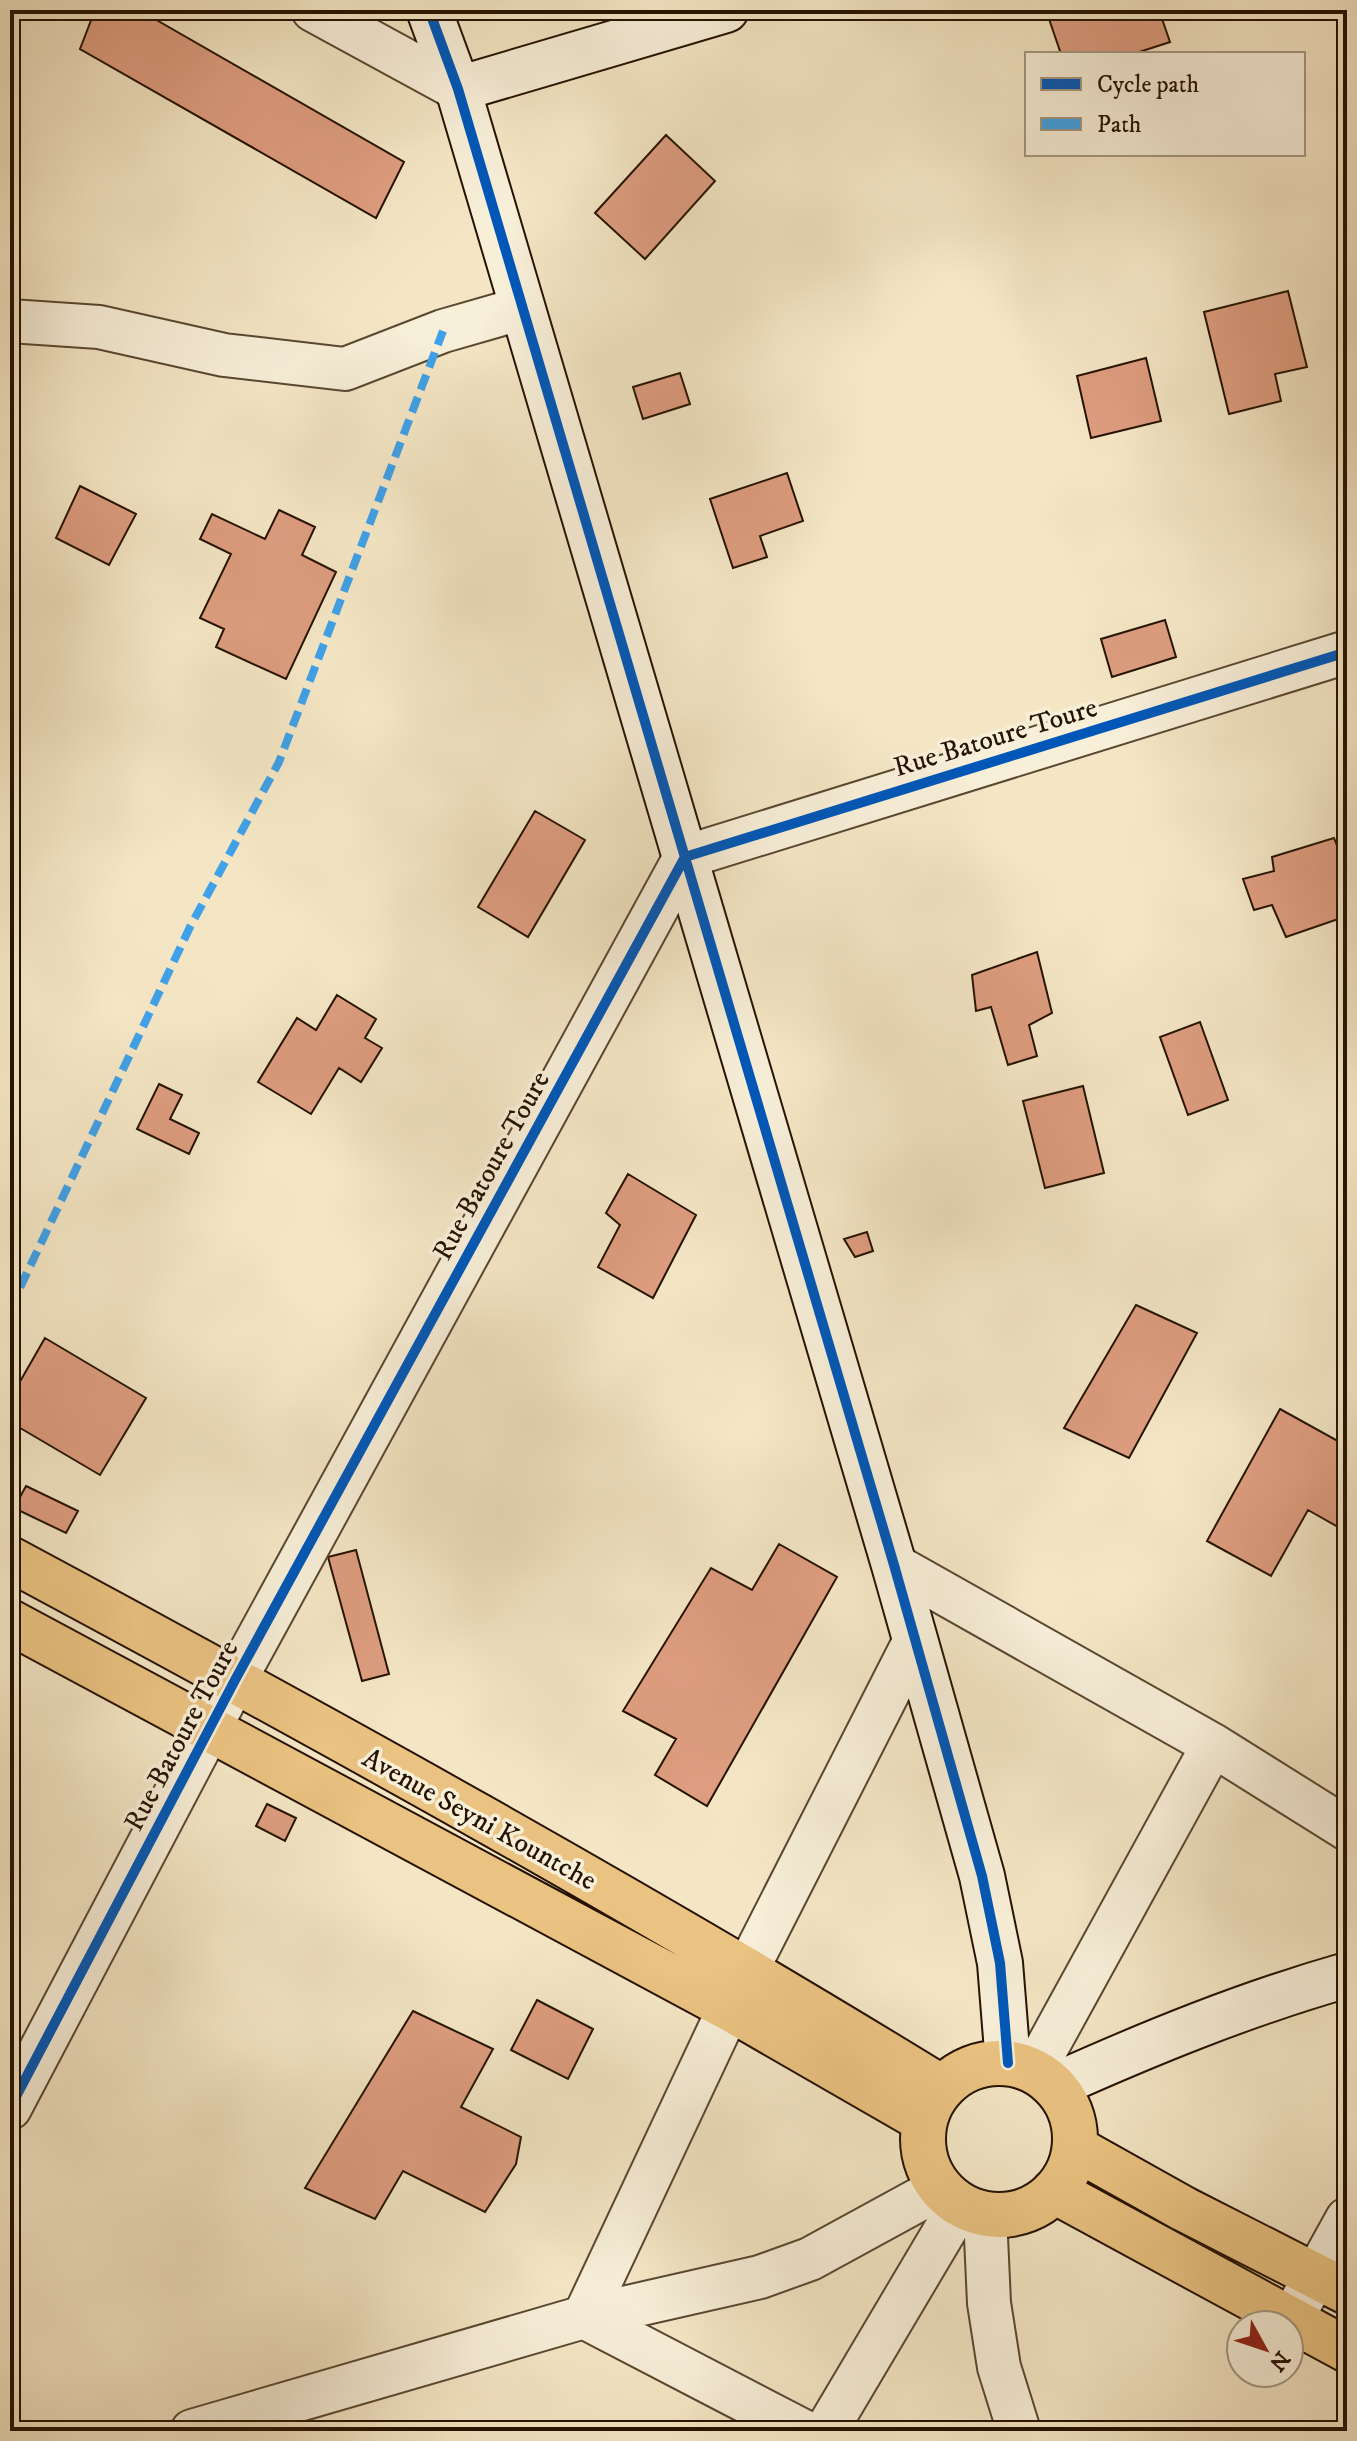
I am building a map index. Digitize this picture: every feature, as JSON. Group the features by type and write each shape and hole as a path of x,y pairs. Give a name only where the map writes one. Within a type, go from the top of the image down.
{"highway":[{"name":"Avenue Seyni Kountche","path":"10,1559 235,1680 748,1968 934,2104"},
{"name":"Avenue Seyni Kountche","path":"10,1622 729,2008 934,2104"},
{"path":"457,1862 481,1819"},
{"path":"978,2065 1032,2074 1071,2114 1075,2148 1066,2175 1038,2205 1013,2214 962,2203 927,2165 923,2140 934,2104 959,2074 978,2065"},
{"path":"1075,2148 1184,2209 1331,2284"},
{"path":"1054,2191 1271,2309"},
{"path":"1305,2328 1347,2350"}],"street":[{"path":"313,10 458,89 726,10"},
{"path":"429,10 458,89 894,1565 982,1876 1000,1963 1032,2074"},
{"path":"10,321 99,327 224,355 345,369 443,331 523,308"},
{"name":"Rue Batoure Toure","path":"10,2108 235,1680 685,857 1347,652"},
{"path":"894,1565 1213,1745 1347,1829"},
{"path":"584,2317 748,1968 915,1640"},
{"path":"1032,2074 1213,1745"},
{"path":"1032,2074 1171,2034 1283,1993 1347,1975"},
{"path":"192,2431 584,2317 773,2273 962,2203"},
{"path":"826,2431 962,2203"},
{"path":"962,2203 989,2303 997,2354 1019,2431"},
{"path":"1303,2309 1331,2284 1347,2219"},
{"path":"584,2317 803,2431"}],"building":[{"path":"95,10 139,10 404,162 376,218 80,49"},
{"path":"1046,10 1159,10 1170,42 1139,52 1060,52"},
{"path":"666,135 715,181 645,259 595,213"},
{"path":"1288,291 1307,367 1275,374 1281,401 1229,414 1204,312"},
{"path":"1146,358 1161,421 1091,438 1077,376"},
{"path":"680,373 690,404 643,419 633,387"},
{"path":"787,473 803,521 760,536 767,557 733,568 710,499"},
{"path":"80,486 136,514 109,565 56,538"},
{"path":"279,510 315,527 302,555 336,572 286,679 216,647 224,629 200,618 231,554 200,539 212,514 265,539"},
{"path":"1165,620 1176,657 1112,677 1101,639"},
{"path":"535,811 585,840 528,937 478,907"},
{"path":"1334,838 1342,858 1347,856 1347,916 1286,937 1272,905 1254,910 1243,879 1274,871 1272,857"},
{"path":"1037,952 1052,1013 1029,1025 1037,1056 1008,1065 991,1007 976,1011 972,975"},
{"path":"337,995 376,1019 365,1038 382,1048 361,1082 339,1068 311,1114 258,1082 297,1018 316,1030"},
{"path":"1200,1022 1228,1100 1188,1115 1160,1037"},
{"path":"159,1084 182,1095 170,1119 199,1133 189,1154 137,1129"},
{"path":"1083,1086 1104,1173 1045,1188 1023,1101"},
{"path":"628,1174 696,1215 653,1298 598,1267 620,1225 606,1213"},
{"path":"867,1232 873,1251 855,1257 844,1239"},
{"path":"1136,1305 1197,1333 1129,1458 1064,1428"},
{"path":"45,1338 146,1398 100,1475 10,1422 10,1399"},
{"path":"1280,1409 1347,1446 1347,1532 1308,1510 1271,1576 1207,1541"},
{"path":"26,1486 78,1511 66,1533 14,1508"},
{"path":"779,1544 837,1577 707,1806 655,1775 676,1739 623,1711 711,1568 752,1590"},
{"path":"356,1550 389,1674 362,1681 328,1557"},
{"path":"267,1804 296,1818 285,1841 256,1826"},
{"path":"537,2000 593,2029 568,2079 511,2050"},
{"path":"413,2011 493,2049 461,2107 521,2137 516,2164 485,2212 403,2171 375,2219 305,2188"}],"marked path":[{"path":"10,1309 190,927 279,762 443,331"}],"cycle path":[{"path":"429,10 458,89 894,1565 982,1876 1000,1963 1008,2063"},
{"path":"10,2108 235,1680 685,857 1347,652"}]}
